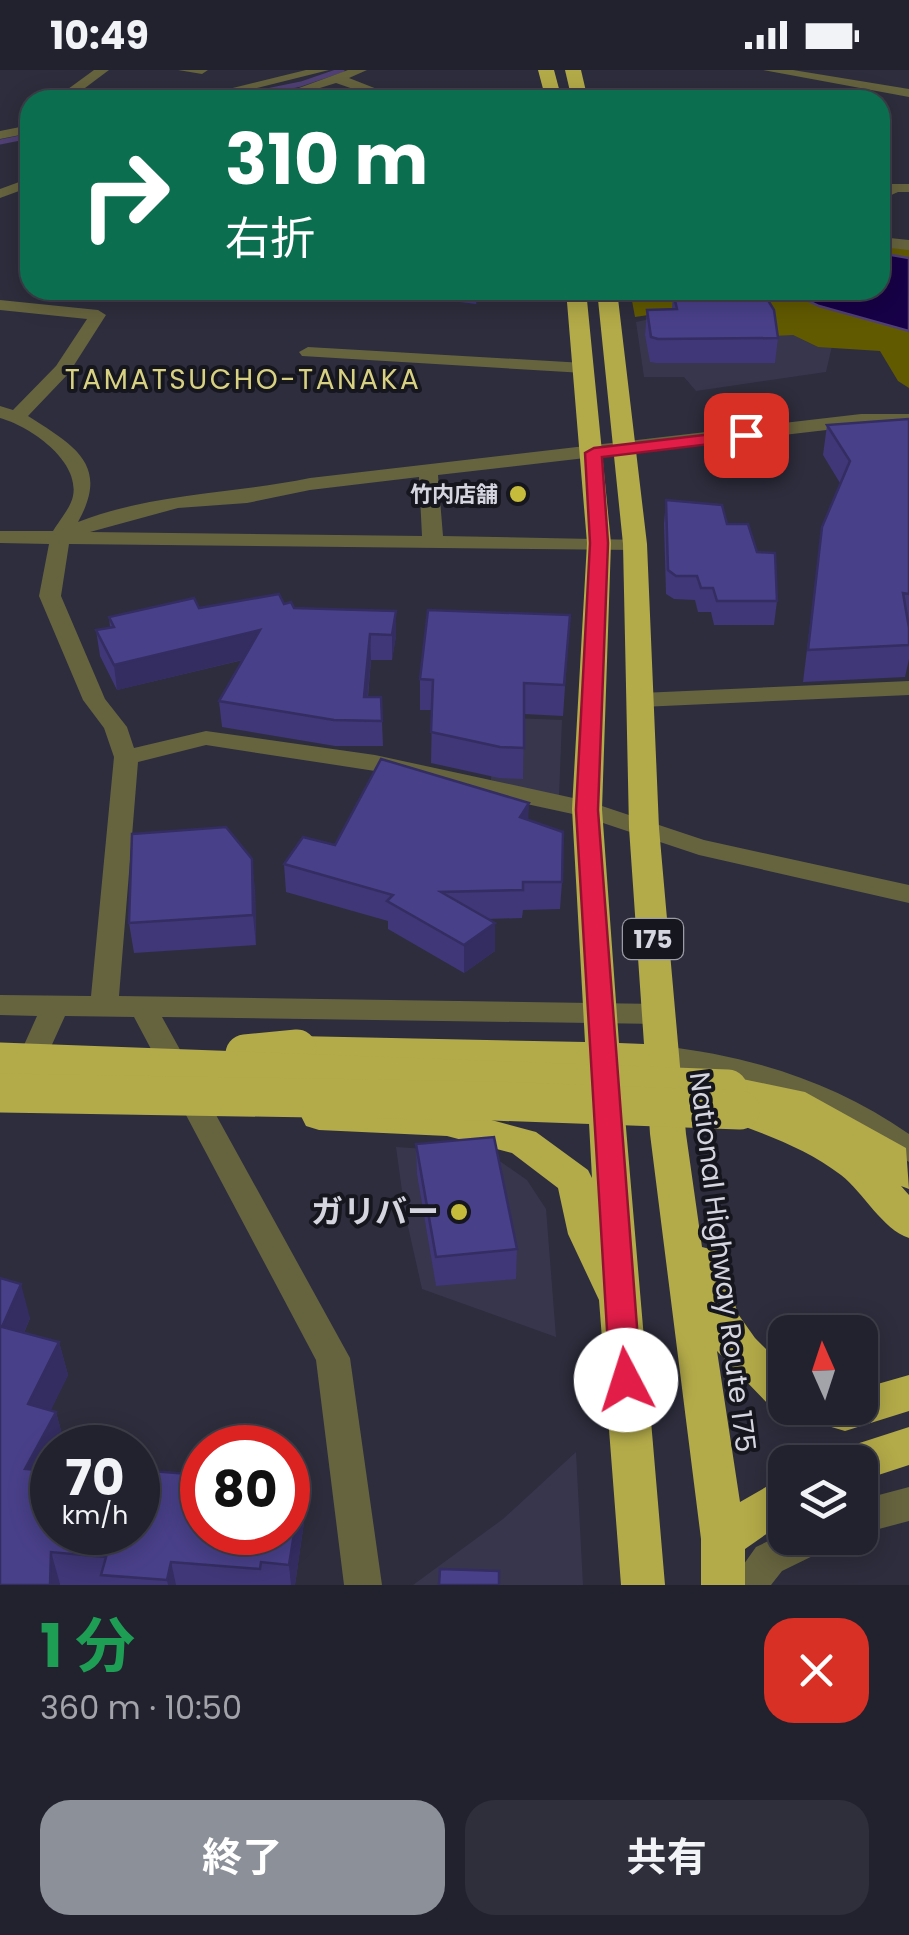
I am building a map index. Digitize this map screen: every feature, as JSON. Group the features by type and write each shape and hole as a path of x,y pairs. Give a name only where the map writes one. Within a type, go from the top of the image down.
{"highway":[{"name":"National Highway Route 175","path":"577,300 584,368 635,544 644,828 668,1134 723,1539 724,1585"},
{"name":"National Highway Route 175","path":"607,300 609,451 599,543 587,810 619,1308 643,1585"},
{"path":"128,1065 297,1049 662,1057"},
{"path":"0,1062 128,1065 734,1100 820,1140 883,1186 909,1223"},
{"path":"0,1093 793,1102 893,1158 909,1174"},
{"path":"172,1094 250,1114 447,1122 523,1142 574,1180 587,1234 619,1308"},
{"path":"668,1134 691,1189 709,1295 732,1346 768,1379"},
{"path":"878,1403 909,1394"},
{"path":"878,1456 909,1446"},
{"path":"723,1539 768,1508"}],"street":[{"path":"74,90 102,70"},
{"path":"184,70 202,70"},
{"path":"245,90 324,70"},
{"path":"303,90 361,70"},
{"path":"769,70 909,93"},
{"path":"852,84 866,70"},
{"path":"339,79 367,90"},
{"path":"278,83 292,90"},
{"path":"0,305 98,316 63,368 8,415 53,440 80,468 84,496 60,538 50,596 94,700 115,726 126,758 104,1006"},
{"path":"308,352 584,368"},
{"path":"60,538 97,522 178,502 247,498 310,484 428,469 861,420 909,420"},
{"path":"428,469 433,542"},
{"path":"0,537 635,544"},
{"path":"642,700 909,688"},
{"path":"126,758 206,738 375,763 587,810 699,846 909,894"},
{"path":"0,1005 658,1014"},
{"path":"0,1111 22,1083 55,1006"},
{"path":"142,1006 334,1358 363,1585"},
{"path":"662,1057 711,1061 821,1094 872,1122 909,1150"},
{"path":"878,1512 909,1504"},
{"path":"748,1585 775,1555"}],"shaded area":[{"path":"890,248 909,249 909,388 898,381 880,351 818,347 793,335 773,336 689,309 635,317 632,300 890,300"},
{"path":"890,255 909,258 909,331 807,300 890,300"},
{"path":"720,304 774,335 793,335 818,347 832,346 826,372 696,391 684,377 644,377 636,322"},
{"path":"493,717 562,720 559,797 491,780"},
{"path":"396,1147 457,1151 501,1162 527,1180 546,1209 556,1337 422,1289 405,1213"},
{"path":"576,1452 583,1585 413,1585 503,1519"}],"building":[{"path":"675,300 768,300 774,310 778,338 651,337 647,310 677,309"},
{"path":"909,419 909,594 903,593 909,645 808,650 822,527 850,461 827,425"},
{"path":"666,500 722,505 727,524 748,524 757,552 775,553 777,601 717,601 713,588 701,588 697,576 676,576 668,570"},
{"path":"279,594 284,604 291,602 294,608 396,611 392,635 370,634 364,697 381,697 382,721 334,720 219,701 260,630 114,665 96,630 114,627 109,617 194,598 199,608"},
{"path":"428,610 570,615 564,685 524,683 524,748 500,747 431,732 433,680 420,679"},
{"path":"381,759 529,803 520,817 563,832 562,882 523,882 523,890 441,892 495,923 464,945 387,901 393,895 284,864 303,837 335,845"},
{"path":"226,827 252,859 253,915 129,923 132,834"},
{"path":"494,1137 517,1249 436,1257 416,1144"},
{"path":"0,1278 21,1284 2,1327 59,1342 28,1404 56,1412 49,1425 30,1425 30,1460 25,1469 30,1469 30,1555 51,1555 50,1585 0,1585"},
{"path":"160,1472 180,1473 180,1555 291,1555 289,1565 261,1562 260,1569 171,1562 167,1580 101,1575 106,1557 84,1555 160,1555"},
{"path":"440,1569 499,1571 499,1585 439,1585"}],"waterway":[{"path":"271,90 342,70"},
{"path":"0,142 20,138"}],"place":[{"name":"竹内店舗","path":"518,494"},
{"name":"ガリバー","path":"459,1212"}],"district":[{"name":"TAMATSUCHO-TANAKA","path":"243,379"}],"route":[{"path":"626,1380 587,810 599,543 594,453 746,435"}]}
